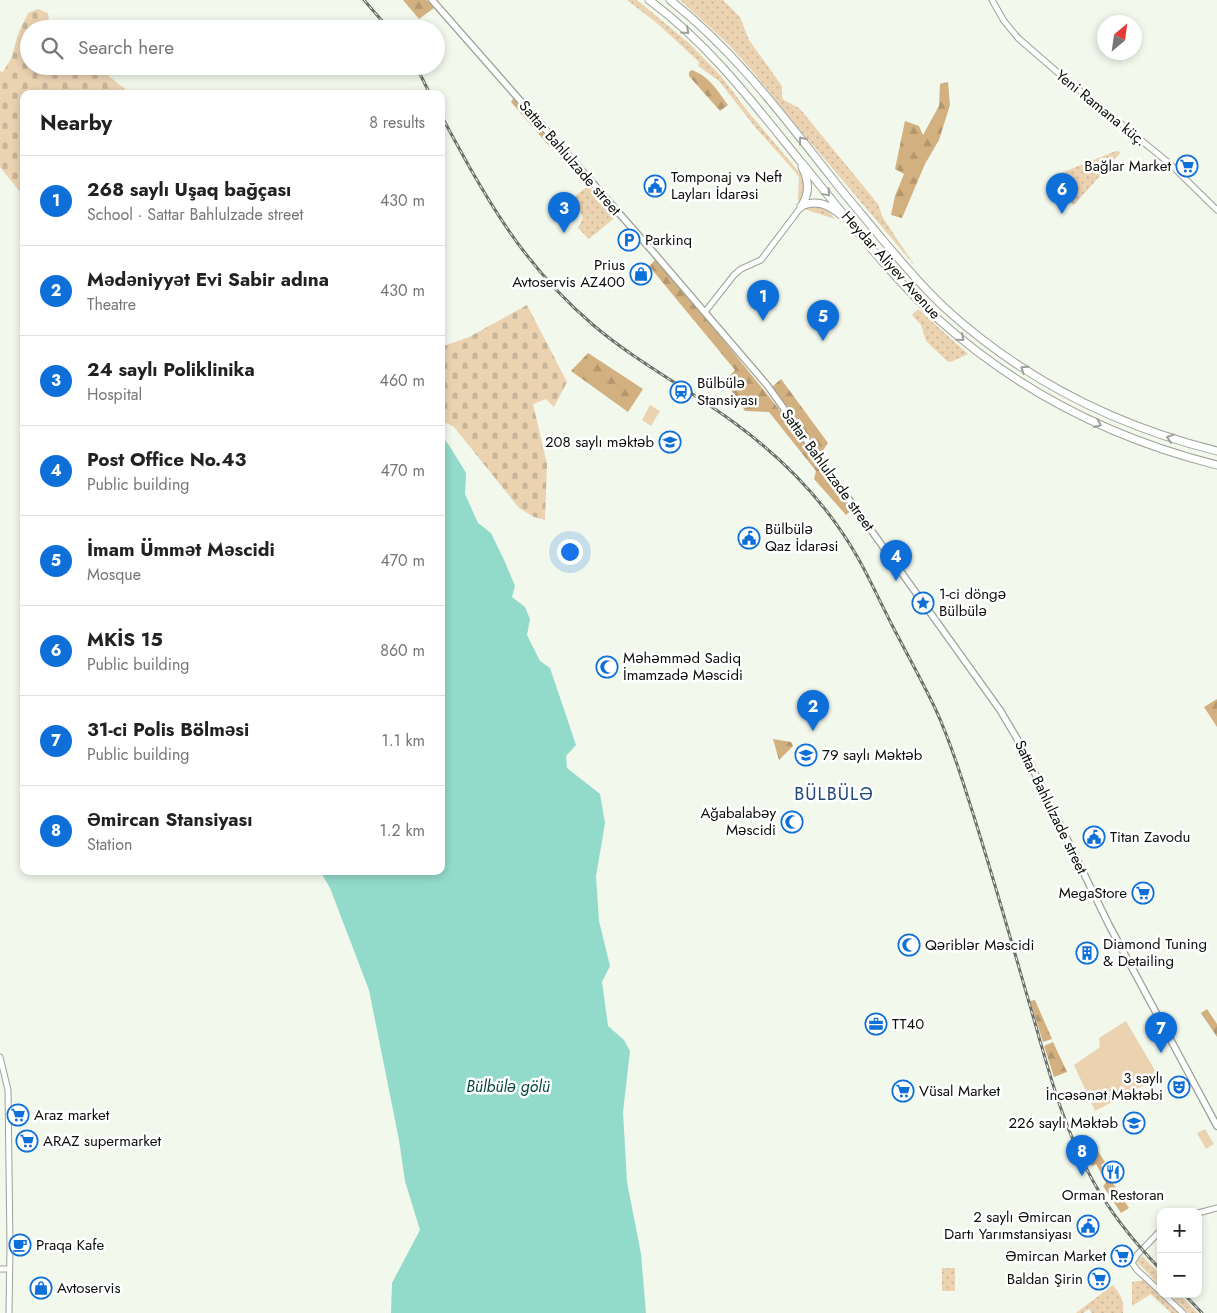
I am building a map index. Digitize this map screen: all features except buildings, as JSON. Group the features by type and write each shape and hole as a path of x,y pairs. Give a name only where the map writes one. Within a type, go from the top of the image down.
{"highway":[{"name":"Heydar Aliyev Avenue","path":"649,0 673,18 717,60 916,297 971,346 1020,382 1068,410 1116,432 1183,456 1217,464"},
{"name":"Heydar Aliyev Avenue","path":"670,0 705,30 731,56 777,109 898,258 945,308 973,332 1026,371 1084,404 1146,431 1217,451"},
{"path":"782,138 800,164 808,181 808,194 801,207"},
{"path":"801,207 814,203 825,204 857,229"}],"main road":[{"name":"Sattar Bahlulzade street","path":"432,0 767,385 1000,710 1017,738 1113,932 1217,1126"}],"street":[{"name":"Yeni Ramana küç.","path":"992,0 1004,21 1018,38 1170,163 1217,210"},
{"path":"705,312 734,275 741,269 761,260 801,207"},
{"path":"0,1057 8,1090 9,1313"},
{"path":"1202,1212 1217,1208"},
{"path":"1157,1234 1132,1263 1136,1270 1157,1289"},
{"path":"0,1269 10,1269"},
{"path":"1167,1298 1183,1313"}],"green space":[{"path":"403,0 427,0 434,8 419,19"},
{"path":"627,0 637,0 690,44 720,75 804,178 805,190 800,202 798,199 799,177 755,127 719,81 698,66 699,62 658,24"},
{"path":"680,0 723,0 740,17 749,40 782,86 782,98 801,110 878,204 883,218 915,266 755,74 728,44"},
{"path":"38,9 48,13 49,20 25,20 28,13"},
{"path":"20,30 20,75 107,75 126,90 20,90 20,192 0,167 0,71 3,72 11,59"},
{"path":"692,70 704,76 717,89 728,105 720,111 689,76 689,72"},
{"path":"948,82 950,105 939,140 925,164 902,218 891,215 895,196 904,174 895,169 905,121 919,126 923,135 939,106 940,84"},
{"path":"514,97 554,145 550,147 511,102"},
{"path":"1116,151 1121,152 1074,205 1055,186 1051,177"},
{"path":"589,185 617,216 589,239 578,228 583,218 574,197"},
{"path":"815,205 827,209 835,219 804,209"},
{"path":"656,259 786,418 852,510 846,515 814,479 816,471 769,412 745,411 725,381 735,370 649,266"},
{"path":"527,305 567,382 554,407 546,399 533,404 547,464 545,520 534,517 519,508 454,427 445,422 445,346 469,337"},
{"path":"918,309 968,354 951,362 947,361 926,341 921,325 912,315"},
{"path":"588,353 643,389 628,412 571,371"},
{"path":"781,379 828,443 821,453 772,387"},
{"path":"650,405 660,411 651,426 642,420"},
{"path":"1217,699 1217,727 1204,707"},
{"path":"773,739 791,742 793,746 779,760"},
{"path":"1035,1000 1052,1039 1043,1042 1030,1001"},
{"path":"1207,1009 1217,1024 1217,1037 1201,1013"},
{"path":"1126,1021 1156,1072 1152,1074 1154,1080 1095,1111 1074,1065 1100,1047 1099,1038"},
{"path":"1053,1042 1067,1072 1054,1077 1044,1046"},
{"path":"1205,1129 1214,1144 1206,1149 1197,1133"},
{"path":"1087,1135 1105,1162 1101,1165 1129,1208 1121,1213 1103,1186 1106,1183 1096,1164 1092,1166 1079,1138"},
{"path":"1142,1256 1157,1271 1157,1283 1136,1261"},
{"path":"942,1268 955,1268 955,1291 942,1291"},
{"path":"1145,1280 1157,1292 1157,1298 1164,1298 1179,1313 1171,1313 1151,1294 1132,1306 1132,1282"},
{"path":"1113,1285 1121,1298 1123,1313 1092,1313 1089,1309 1083,1313 1076,1313"},
{"path":"1173,1298 1183,1298 1198,1313 1188,1313"}],"water":[{"name":"Bülbülə gölü","path":"445,440 466,473 465,494 478,523 491,533 505,562 515,586 512,597 525,607 530,619 527,635 540,661 550,668 576,745 566,756 567,768 600,794 605,823 596,876 599,921 610,966 602,982 608,1026 624,1040 630,1051 623,1112 627,1182 641,1254 646,1313 391,1313 392,1283 420,1230 405,1181 399,1140 369,990 330,888 322,875 445,875"}],"railway":[{"path":"364,0 381,20"},
{"path":"420,75 428,90"},
{"path":"445,122 506,227 544,277 567,301 626,351 718,411 772,453 819,502 846,539 863,567 925,688 949,742 986,854 1051,1079 1065,1121 1083,1162 1108,1205 1133,1239 1157,1266"},
{"path":"1188,1298 1202,1313"}],"place":[{"name":"Bağlar Market","path":"1187,166"},
{"name":"Tomponaj vэ Neft Layları İdarəsi","path":"655,186"},
{"name":"MKİS 15","path":"1062,214"},
{"name":"24 saylı Poliklinika","path":"564,233"},
{"name":"Parkinq","path":"629,240"},
{"name":"Prius Avtoservis AZ400","path":"641,274"},
{"name":"268 saylı Uşaq bağçası","path":"763,321"},
{"name":"İmam Ümmət Məscidi","path":"823,341"},
{"name":"Bülbülə Stansiyası","path":"681,392"},
{"name":"208 saylı məktəb","path":"670,442"},
{"name":"Bülbülə Qaz İdarəsi","path":"749,538"},
{"name":"Post Office No.43","path":"896,581"},
{"name":"1-ci döngə Bülbülə","path":"923,603"},
{"name":"Məhəmməd Sadiq İmamzadə Məscidi","path":"607,667"},
{"name":"Mədəniyyət Evi Sabir adına","path":"813,731"},
{"name":"79 saylı Məktəb","path":"806,755"},
{"name":"Ağabalabəy Məscidi","path":"792,822"},
{"name":"Titan Zavodu","path":"1094,837"},
{"name":"MegaStore","path":"1143,893"},
{"name":"Qəriblər Məscidi","path":"909,945"},
{"name":"Diamond Tuning & Detailing","path":"1087,953"},
{"name":"TT40","path":"876,1024"},
{"name":"31-ci Polis Bölməsi","path":"1161,1053"},
{"name":"3 saylı İncəsənət Məktəbi","path":"1179,1087"},
{"name":"Vüsal Market","path":"903,1091"},
{"name":"Araz market","path":"18,1115"},
{"name":"226 saylı Məktəb","path":"1134,1123"},
{"name":"ARAZ supermarket","path":"27,1141"},
{"name":"Orman Restoran","path":"1113,1172"},
{"name":"Əmircan Stansiyası","path":"1082,1176"},
{"name":"2 saylı Əmircan Dartı Yarımstansiyası","path":"1088,1226"},
{"name":"Praqa Kafe","path":"20,1245"},
{"name":"Əmircan Market","path":"1122,1256"},
{"name":"Baldan Şirin","path":"1099,1279"},
{"name":"Avtoservis","path":"41,1288"}],"district":[{"name":"BÜLBÜLƏ","path":"834,794"}]}
